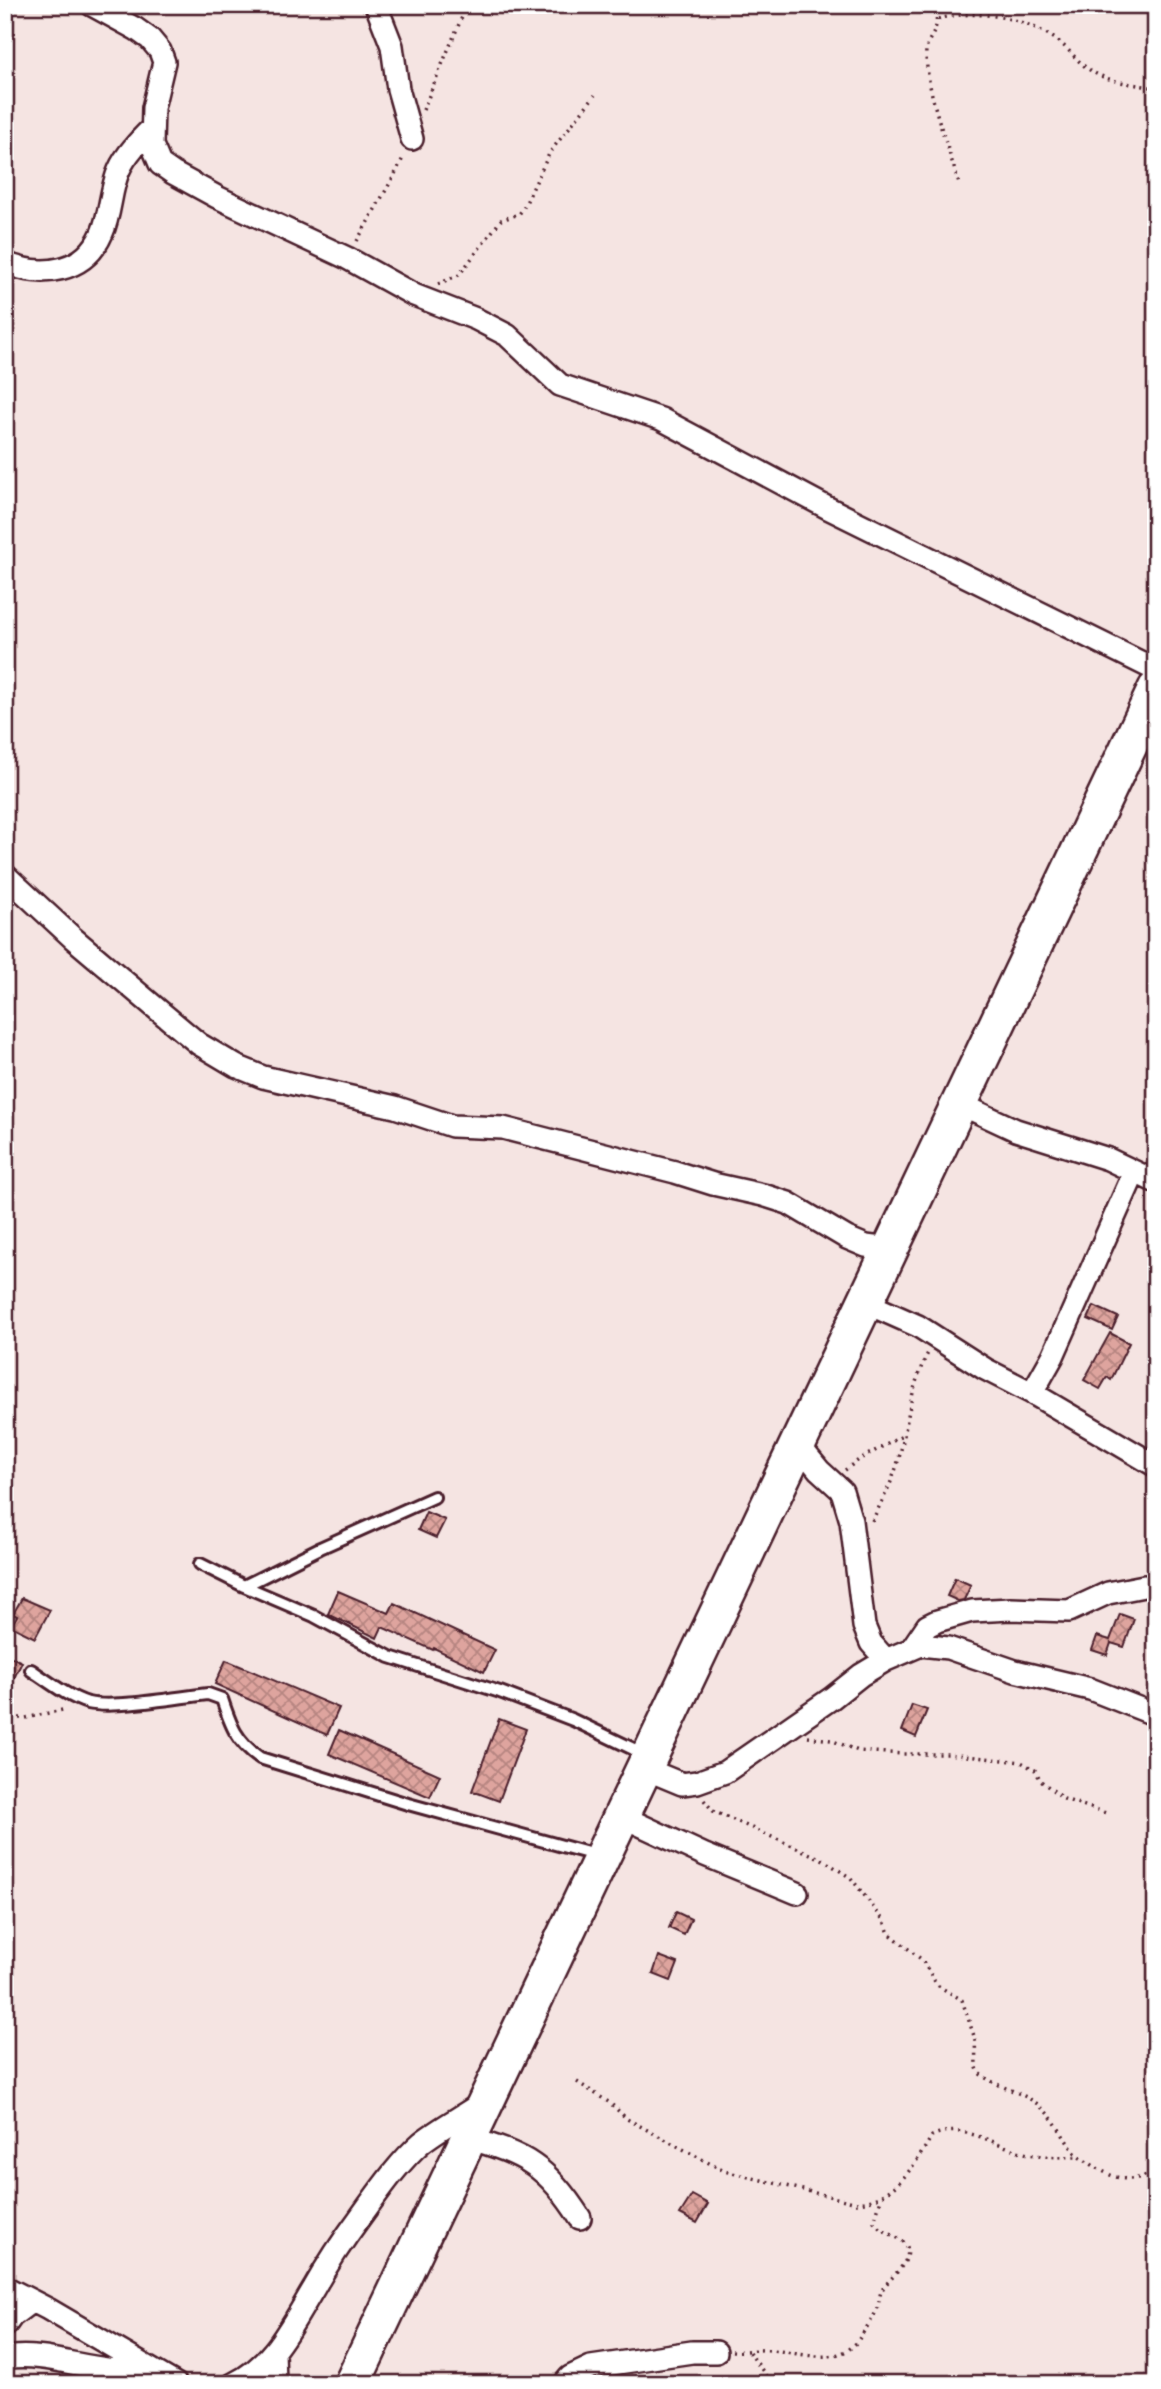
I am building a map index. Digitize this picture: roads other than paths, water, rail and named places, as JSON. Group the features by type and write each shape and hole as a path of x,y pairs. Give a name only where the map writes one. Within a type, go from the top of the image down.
{"main road":[{"path":"352,2384 1156,689"}],"street":[{"path":"92,5 136,29 160,51 164,62 153,108 152,145 160,164 173,173 217,197 346,258 414,295 476,319 507,335 560,385 661,419 828,508 1156,670"},
{"path":"376,5 392,46 398,89 412,139"},
{"path":"5,264 41,273 55,271 72,265 91,251 102,234 119,170 127,156 152,128"},
{"path":"5,875 73,938 199,1044 236,1066 263,1077 395,1107 452,1126 503,1128 763,1195 788,1203 856,1242 889,1250"},
{"path":"958,1103 1016,1130 1108,1159 1156,1182"},
{"path":"1032,1393 1054,1356 1134,1173"},
{"path":"864,1302 918,1326 985,1369 1032,1393 1156,1466"},
{"path":"797,1443 819,1470 831,1478 842,1491 851,1521 864,1626 871,1643 886,1660"},
{"path":"912,1648 928,1626 972,1611 1069,1611 1108,1593 1144,1586"},
{"path":"648,1757 653,1772 682,1784 697,1782 725,1772 861,1675 886,1660 921,1645 948,1648 1015,1671 1090,1689 1156,1715"},
{"path":"621,1816 797,1893"},
{"path":"233,2384 243,2379 274,2351 359,2218 388,2180 422,2143 485,2101"},
{"path":"468,2138 513,2152 534,2163 566,2196 580,2218"},
{"path":"5,2287 176,2384"},
{"path":"5,2326 12,2316 32,2301"},
{"path":"274,2351 275,2384"},
{"path":"564,2384 570,2377 591,2367 692,2352 716,2352"},
{"path":"5,2358 33,2356 106,2369 147,2368"}],"lane":[{"path":"244,1586 320,1548 434,1497"},
{"path":"200,1564 314,1616 390,1657 500,1692 573,1720 648,1757"},
{"path":"32,1670 72,1696 93,1703 112,1704 208,1694 218,1696 222,1699 236,1735 244,1747 260,1758 408,1804 601,1857"}]}
